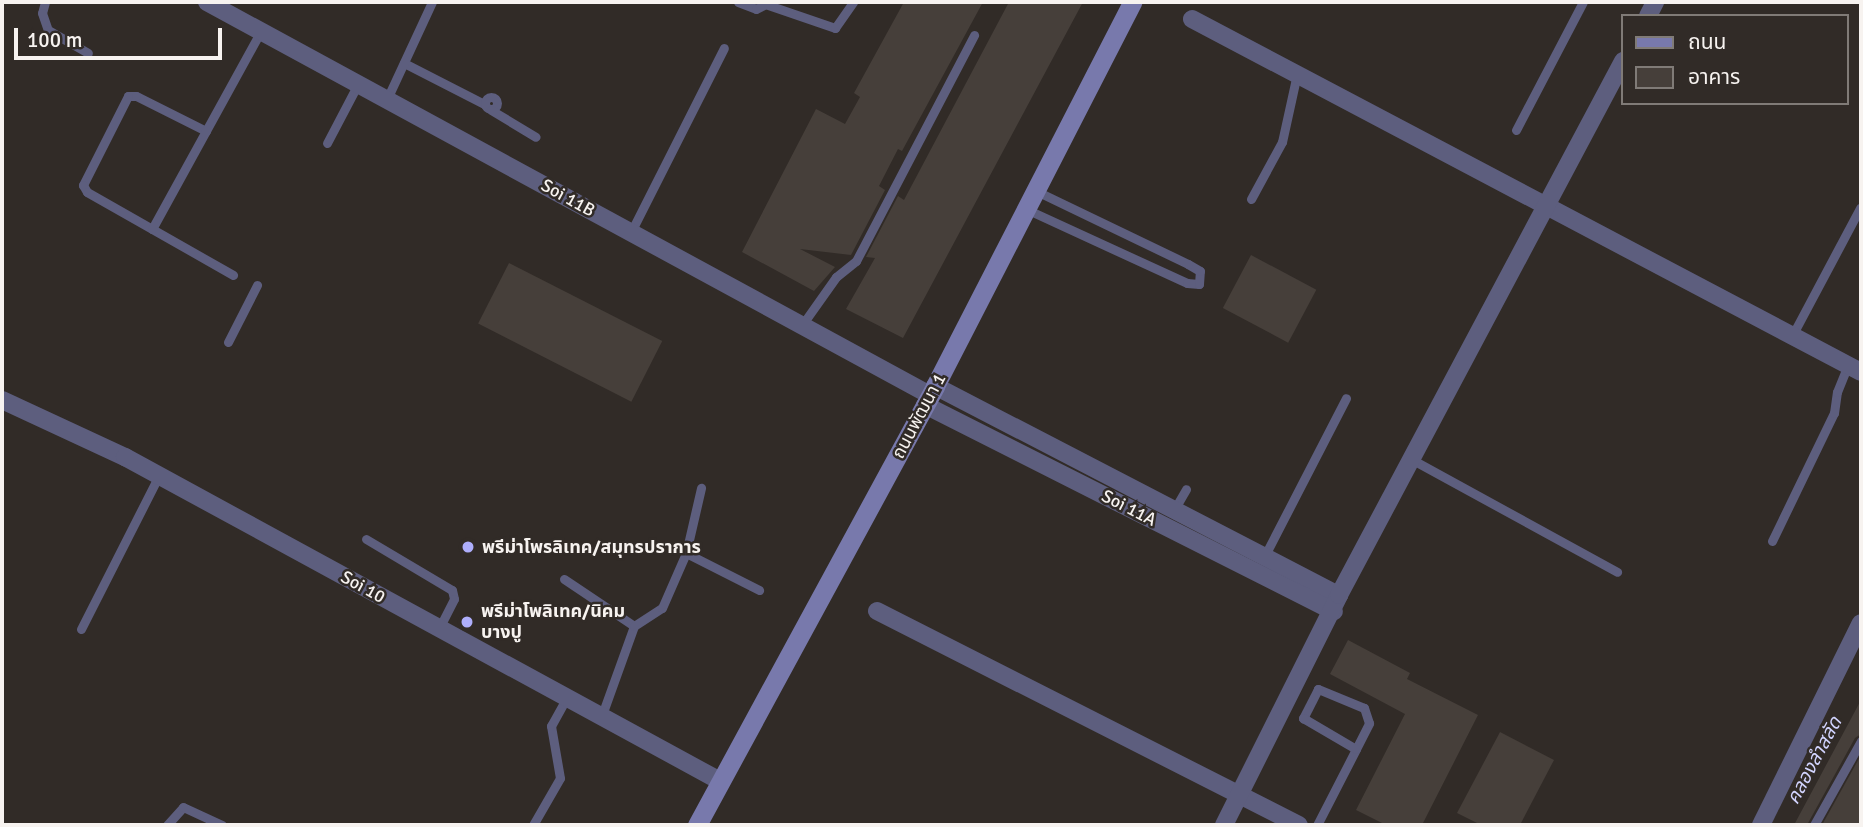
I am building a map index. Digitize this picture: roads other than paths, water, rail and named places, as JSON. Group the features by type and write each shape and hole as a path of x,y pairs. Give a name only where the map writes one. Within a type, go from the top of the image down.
{"main road":[{"name":"ถนนพัฒนา 1","path":"697,825 930,395 1132,2"}],"street":[{"name":"Soi 11B","path":"206,2 930,395"},
{"path":"1192,19 1855,368"},
{"path":"1224,825 1410,459 1622,63"},
{"path":"930,395 1149,497 1339,595"},
{"name":"Soi 11A","path":"930,395 1139,514 1334,612"},
{"name":"Soi 10","path":"2,400 159,475 720,781"},
{"path":"1139,514 1149,497"},
{"path":"1223,556 1233,540"},
{"path":"877,611 1299,825"},
{"path":"1761,825 1861,623"}],"lane":[{"path":"45,2 42,13 48,30 88,53"},
{"path":"387,99 432,2"},
{"path":"738,2 756,9 769,3 835,28 853,2"},
{"path":"1516,131 1583,2"},
{"path":"152,229 261,31"},
{"path":"802,325 836,277 856,261 974,35"},
{"path":"631,232 724,48"},
{"path":"404,63 488,107 536,137"},
{"path":"1251,199 1282,142 1297,74"},
{"path":"327,143 358,83"},
{"path":"206,131 136,96 120,103 83,185 87,192 233,275"},
{"path":"1025,208 1187,283 1199,284 1200,271 1188,264 1034,191"},
{"path":"1793,334 1860,208"},
{"path":"228,342 257,285"},
{"path":"1772,541 1834,413 1836,392 1855,368"},
{"path":"1255,573 1346,398"},
{"path":"1410,459 1617,572"},
{"path":"80,629 159,475"},
{"path":"602,715 634,626 662,608 686,553 701,488"},
{"path":"1174,510 1186,489"},
{"path":"366,539 452,590 454,599 439,629"},
{"path":"686,553 759,590"},
{"path":"564,579 634,626"},
{"path":"1317,825 1356,749 1369,723 1364,708 1318,689 1303,718 1356,749"},
{"path":"533,825 560,778 551,726 567,697"},
{"path":"1814,825 1861,741"},
{"path":"167,825 183,807 222,825"}],"place":[{"name":"พรีม่าโพรลิเทค/สมุทรปราการ","path":"468,547"},
{"name":"พรีม่าโพลิเทค/นิคม บางปู","path":"467,622"}],"water label":[{"name":"คลองลำสลัด","path":"1815,761"}]}
